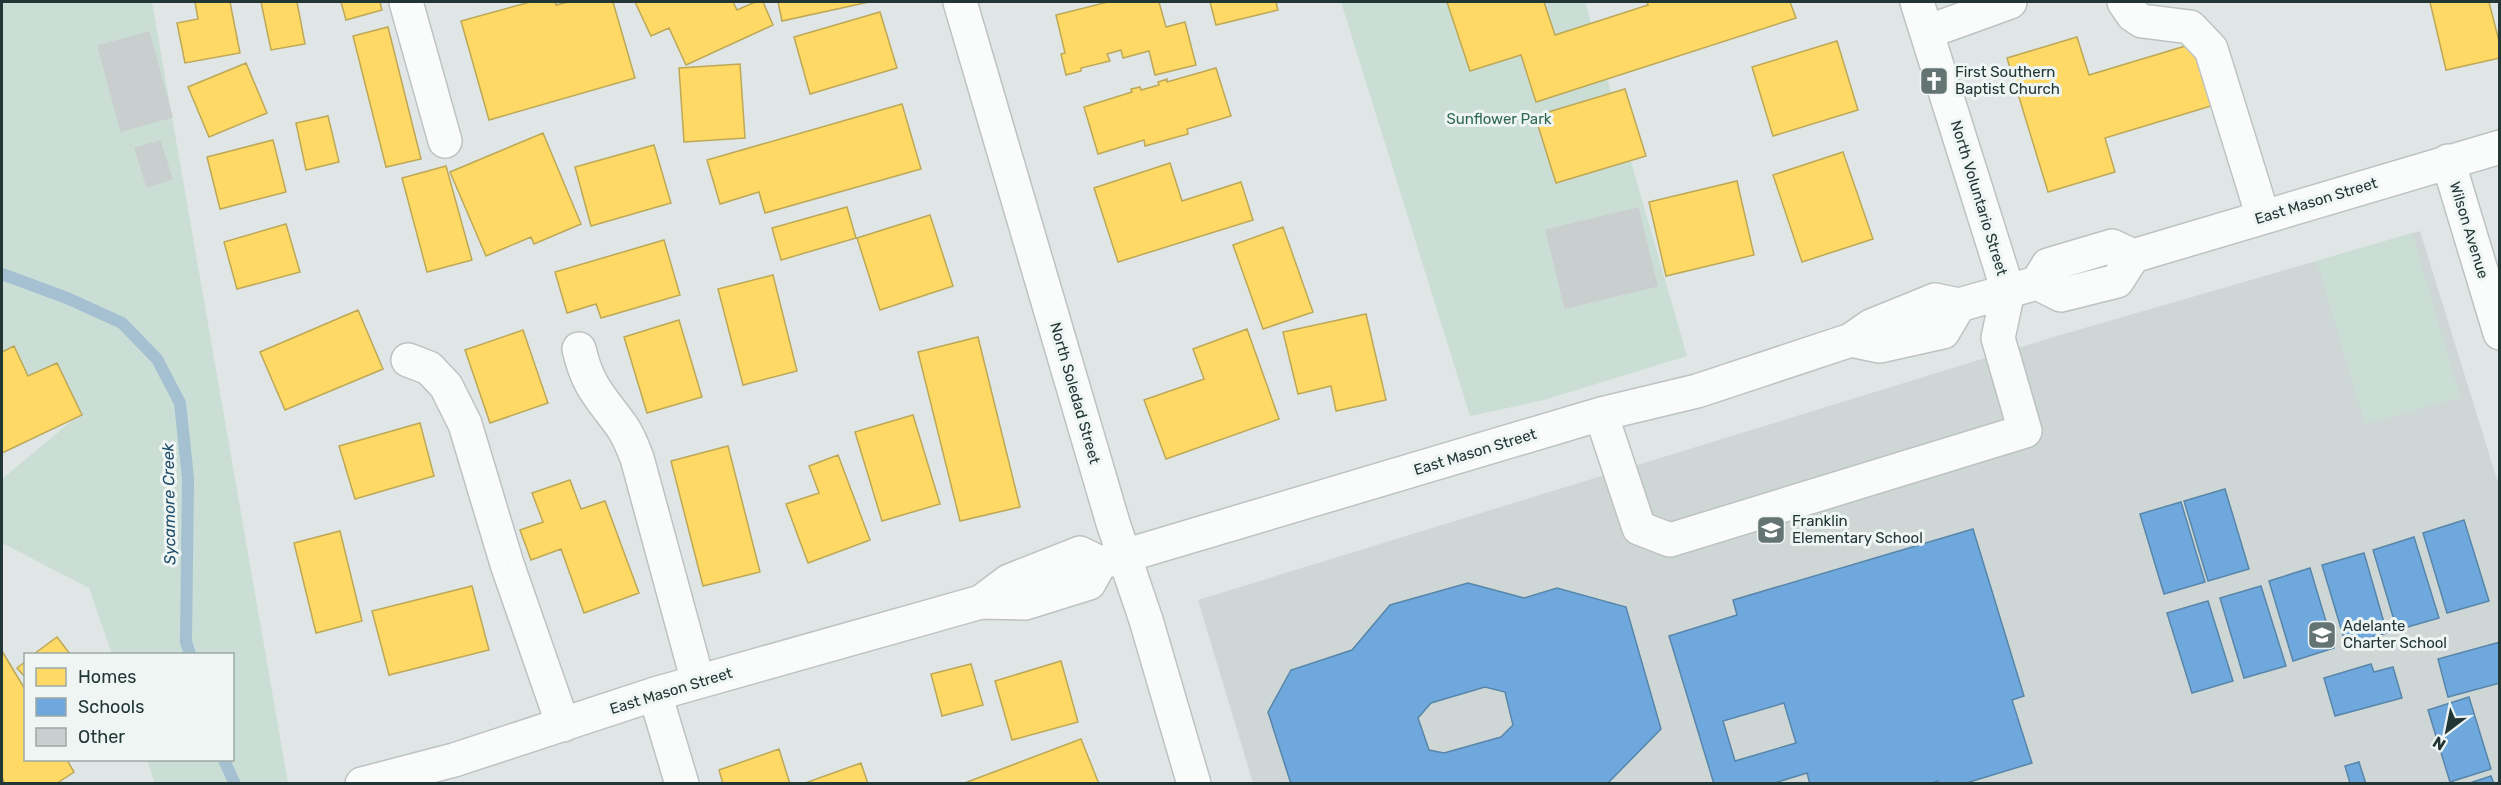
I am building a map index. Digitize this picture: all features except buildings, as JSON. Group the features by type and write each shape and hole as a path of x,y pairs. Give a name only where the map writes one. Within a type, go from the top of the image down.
{"street":[{"path":"406,2 445,141"},
{"name":"North Soledad Street","path":"960,2 1112,560 1146,620 1194,783"},
{"name":"North Voluntario Street","path":"1917,2 2023,287"},
{"path":"1927,32 2010,2"},
{"path":"2124,2 2133,15 2142,21 2190,27 2211,49 2263,217"},
{"name":"East Mason Street","path":"362,783 457,772 563,725 655,694 981,602 1009,581 1080,553 1112,560 1601,414 1697,391 1851,340 1871,326 1935,300 1959,305 2023,287 2048,265 2112,246 2133,256 2499,147"},
{"name":"Wilson Avenue","path":"2448,161 2499,333"},
{"path":"1601,414 1639,528 1670,540 2025,431 1998,339 2023,287"},
{"path":"579,349 589,380 599,398 624,429 637,458 698,682"},
{"path":"408,360 429,368 446,386 465,424 507,564 563,725"},
{"path":"655,694 682,783"}],"shaded area":[{"name":"Franklin Elementary School","path":"2420,231 2499,486 2499,783 1253,783 1198,600 2057,336"}],"green space":[{"path":"2,2 152,2 288,783 155,783 147,761 234,761 234,653 112,653 89,588 2,543 2,479 75,418 2,375"},
{"name":"Sunflower Park","path":"1341,2 1585,2 1687,356 1544,400 1470,416"},
{"path":"2412,233 2460,397 2365,424 2317,261"}],"waterway":[{"name":"Sycamore Creek","path":"2,274 67,298 122,323 157,359 180,403 188,478 186,642 190,653"},
{"name":"Sycamore Creek","path":"224,761 235,784"}],"place":[{"name":"First Southern Baptist Church","path":"1934,81"},
{"name":"Franklin Elementary School","path":"1771,530"},
{"name":"Adelante Charter School","path":"2322,635"}]}
